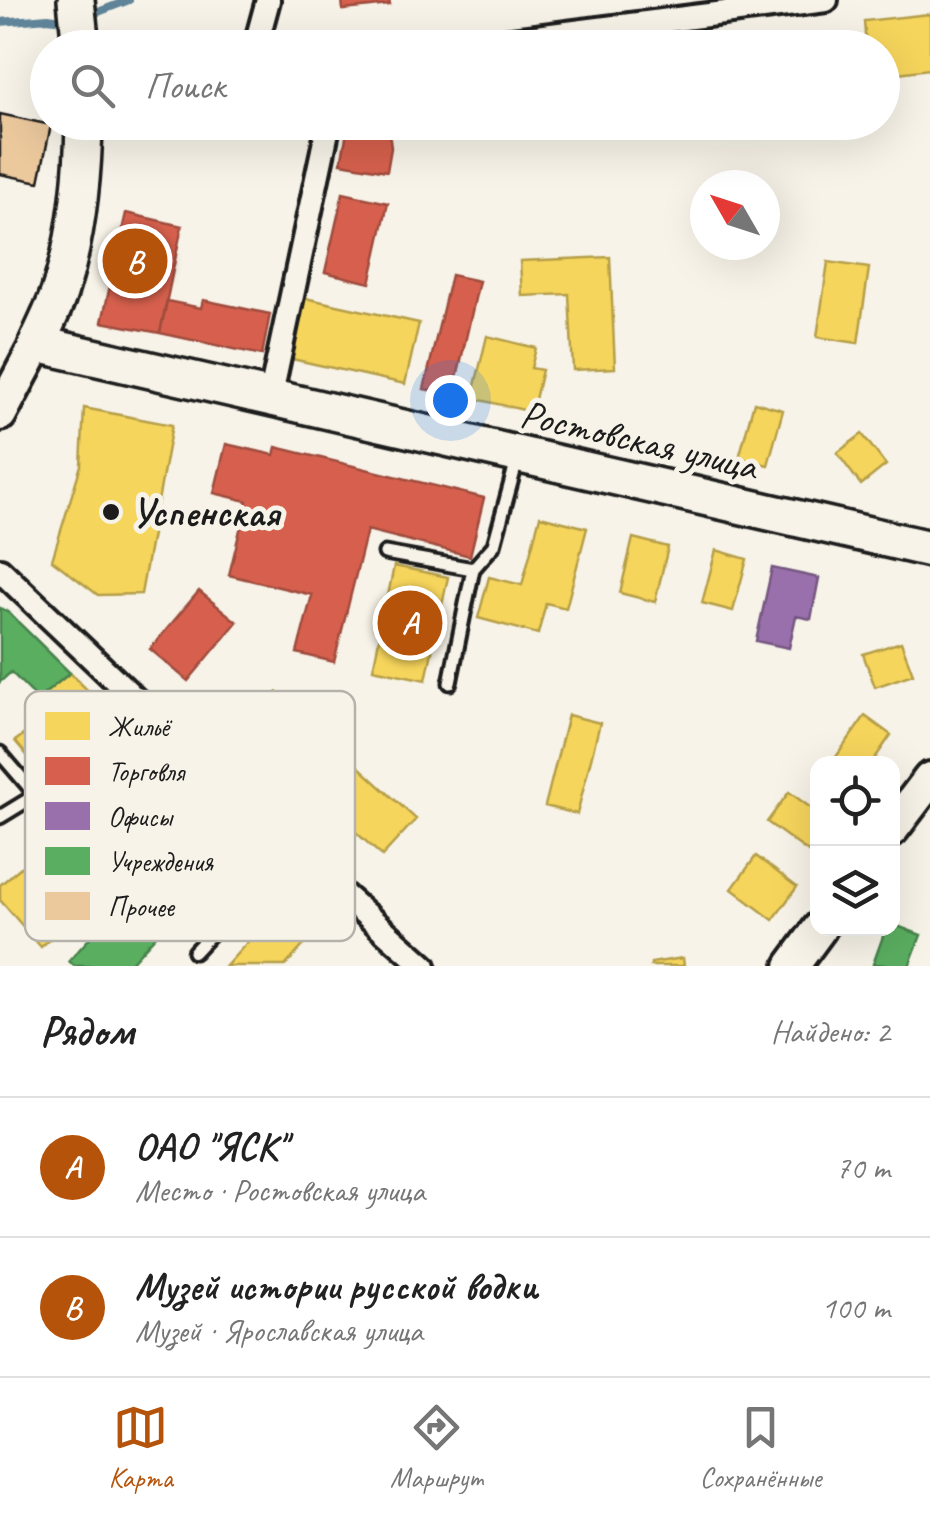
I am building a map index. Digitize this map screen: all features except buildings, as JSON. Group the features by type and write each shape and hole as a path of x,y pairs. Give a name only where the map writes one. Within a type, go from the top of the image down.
{"main road":[{"path":"76,0 79,30"},
{"path":"0,414 58,296 74,238 83,140"},
{"name":"Ростовская улица","path":"37,344 930,549"},
{"path":"900,819 930,778"},
{"path":"792,966 814,936"}],"street":[{"path":"260,30 268,0"},
{"path":"590,30 826,0"},
{"path":"270,399 326,140"},
{"path":"0,570 125,691"},
{"path":"355,905 424,966"}],"lane":[{"path":"450,683 473,570 494,544 518,456"},
{"path":"385,553 473,570"},
{"path":"0,752 25,782"},
{"path":"0,817 25,802"},
{"path":"194,952 204,941"}],"waterway":[{"path":"88,16 129,0"},
{"path":"0,22 48,18 70,21"}],"place":[{"name":"Музей истории русской водки","path":"135,261"},
{"name":"Успенская","path":"111,512"},
{"name":"ОАО \"ЯСК\"","path":"410,623"}]}
